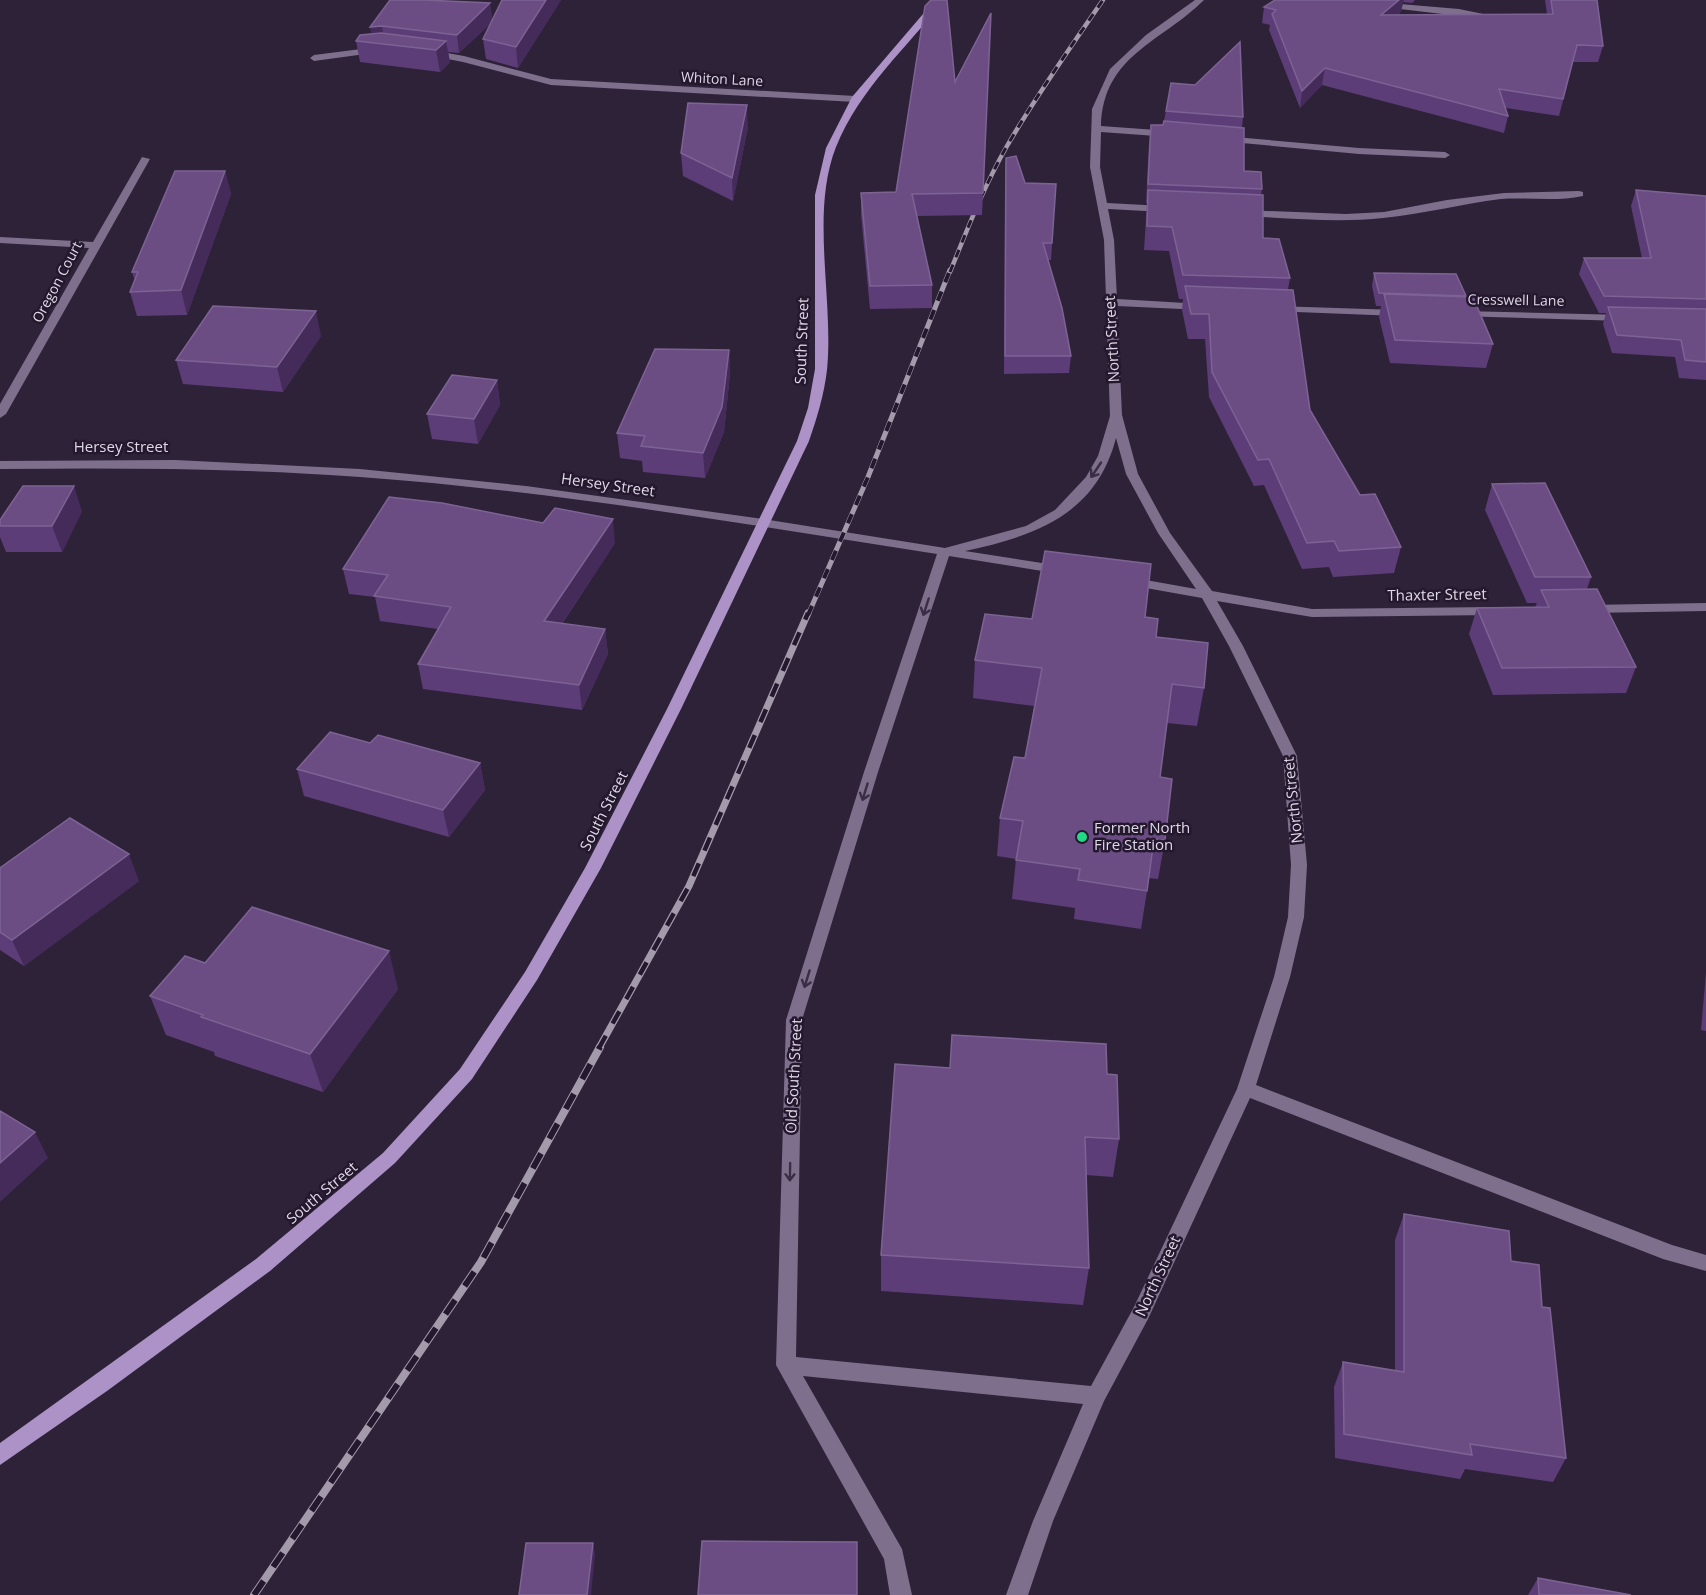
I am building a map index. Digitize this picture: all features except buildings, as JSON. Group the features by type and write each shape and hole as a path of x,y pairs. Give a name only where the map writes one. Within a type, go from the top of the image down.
{"main road":[{"name":"South Street","path":"0,1455 100,1385 263,1265 389,1158 466,1074 531,976 593,868 674,708 803,441 814,408 820,369 820,195 831,148 855,99 940,0"}],"street":[{"name":"North Street","path":"1017,1595 1043,1521 1096,1396 1141,1313 1246,1089 1282,977 1296,917 1299,865 1290,756 1236,646 1206,593 1164,533 1132,474 1116,415 1109,240 1095,167 1097,109 1113,71 1170,19 1200,0"},
{"path":"1357,0 1395,7 1448,9 1494,17"},
{"path":"314,58 385,50"},
{"name":"Whiton Lane","path":"417,52 464,59 551,82 855,99"},
{"path":"1096,129 1176,135"},
{"path":"1210,138 1359,151 1445,154"},
{"path":"96,245 145,159"},
{"path":"1233,213 1346,217 1384,215 1447,203 1504,196 1579,194"},
{"path":"1102,206 1173,210"},
{"name":"Oregon Court","path":"0,240 96,245 0,414"},
{"path":"1110,302 1214,307"},
{"path":"1260,309 1408,313"},
{"name":"Cresswell Lane","path":"1454,314 1639,319"},
{"path":"944,552 997,540 1042,524 1058,512 1083,489 1102,461 1116,415"},
{"name":"Hersey Street","path":"0,465 175,464 360,473 526,490 763,523 1070,571"},
{"name":"Old South Street","path":"786,1365 794,1020 871,772 944,552"},
{"path":"1115,579 1206,593"},
{"name":"Thaxter Street","path":"1206,593 1312,613 1512,611"},
{"path":"1569,609 1706,608"},
{"path":"1246,1089 1670,1253 1706,1263"},
{"path":"786,1365 1096,1396"},
{"path":"786,1365 894,1556 901,1595"}],"railway":[{"path":"950,272 983,192 1007,146 1041,90 1103,0"},
{"path":"808,615 868,477 950,270"},
{"path":"599,1048 689,886 808,613"},
{"path":"254,1595 481,1262 600,1047"}],"place":[{"name":"Former North Fire Station","path":"1082,837"}]}
